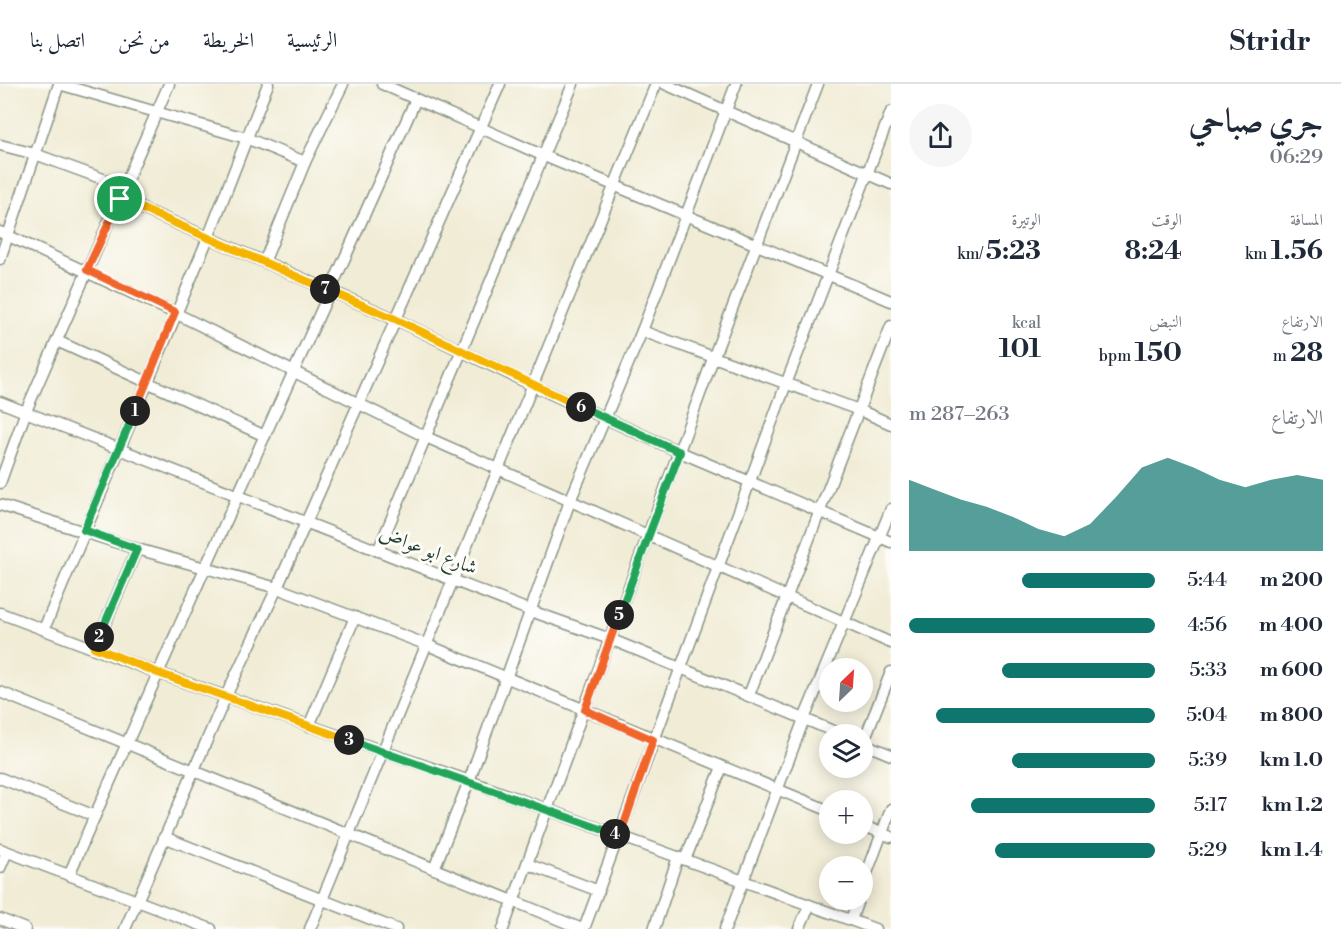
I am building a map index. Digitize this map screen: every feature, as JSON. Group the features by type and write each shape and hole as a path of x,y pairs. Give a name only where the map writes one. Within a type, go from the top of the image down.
{"street":[{"path":"0,259 4,233 59,84 246,138 305,162"},
{"path":"0,483 26,411 169,84"},
{"path":"44,629 84,530 121,449 175,312 208,238 268,84"},
{"path":"265,260 305,162 344,84"},
{"path":"382,84 543,156 891,301"},
{"path":"125,929 226,696 277,588 500,84"},
{"path":"378,551 573,84"},
{"path":"310,929 425,644 500,470 656,84"},
{"path":"665,84 891,184"},
{"path":"434,869 469,781 504,678 531,611 570,501 642,331 736,84"},
{"path":"503,929 714,356 818,84"},
{"path":"69,875 126,742 207,568 416,99"},
{"path":"0,692 583,929 620,836 653,740 682,668 786,384 891,112"},
{"path":"0,145 35,154 125,187"},
{"path":"120,199 208,238 265,260 680,452 751,480 891,542"},
{"path":"4,233 175,312 426,437 891,643"},
{"path":"749,695 891,326"},
{"path":"642,331 860,410 891,424"},
{"path":"57,341 146,384 265,436"},
{"name":"شارع ابو عواض","path":"0,402 531,611 610,639 819,725"},
{"path":"0,505 84,530 137,549 277,588 425,644 653,740 819,806"},
{"path":"725,929 776,788 891,509"},
{"path":"94,647 137,549"},
{"path":"0,613 158,673 469,781 871,928"},
{"path":"309,726 355,617"},
{"path":"870,724 891,672"},
{"path":"873,747 891,755"},
{"path":"654,929 681,858 722,767"},
{"path":"0,778 95,816"},
{"path":"873,863 886,835 891,809"},
{"path":"164,837 396,929"},
{"path":"0,868 4,851 211,929"},
{"path":"527,864 598,891"},
{"path":"799,929 808,906"},
{"path":"851,920 854,910"},
{"path":"0,919 26,929"}],"route":[{"path":"120,199 208,238 265,260 680,452 585,710 653,740 620,836 158,673 94,647 137,549 84,530 121,449 175,312 87,270 120,199"}]}
